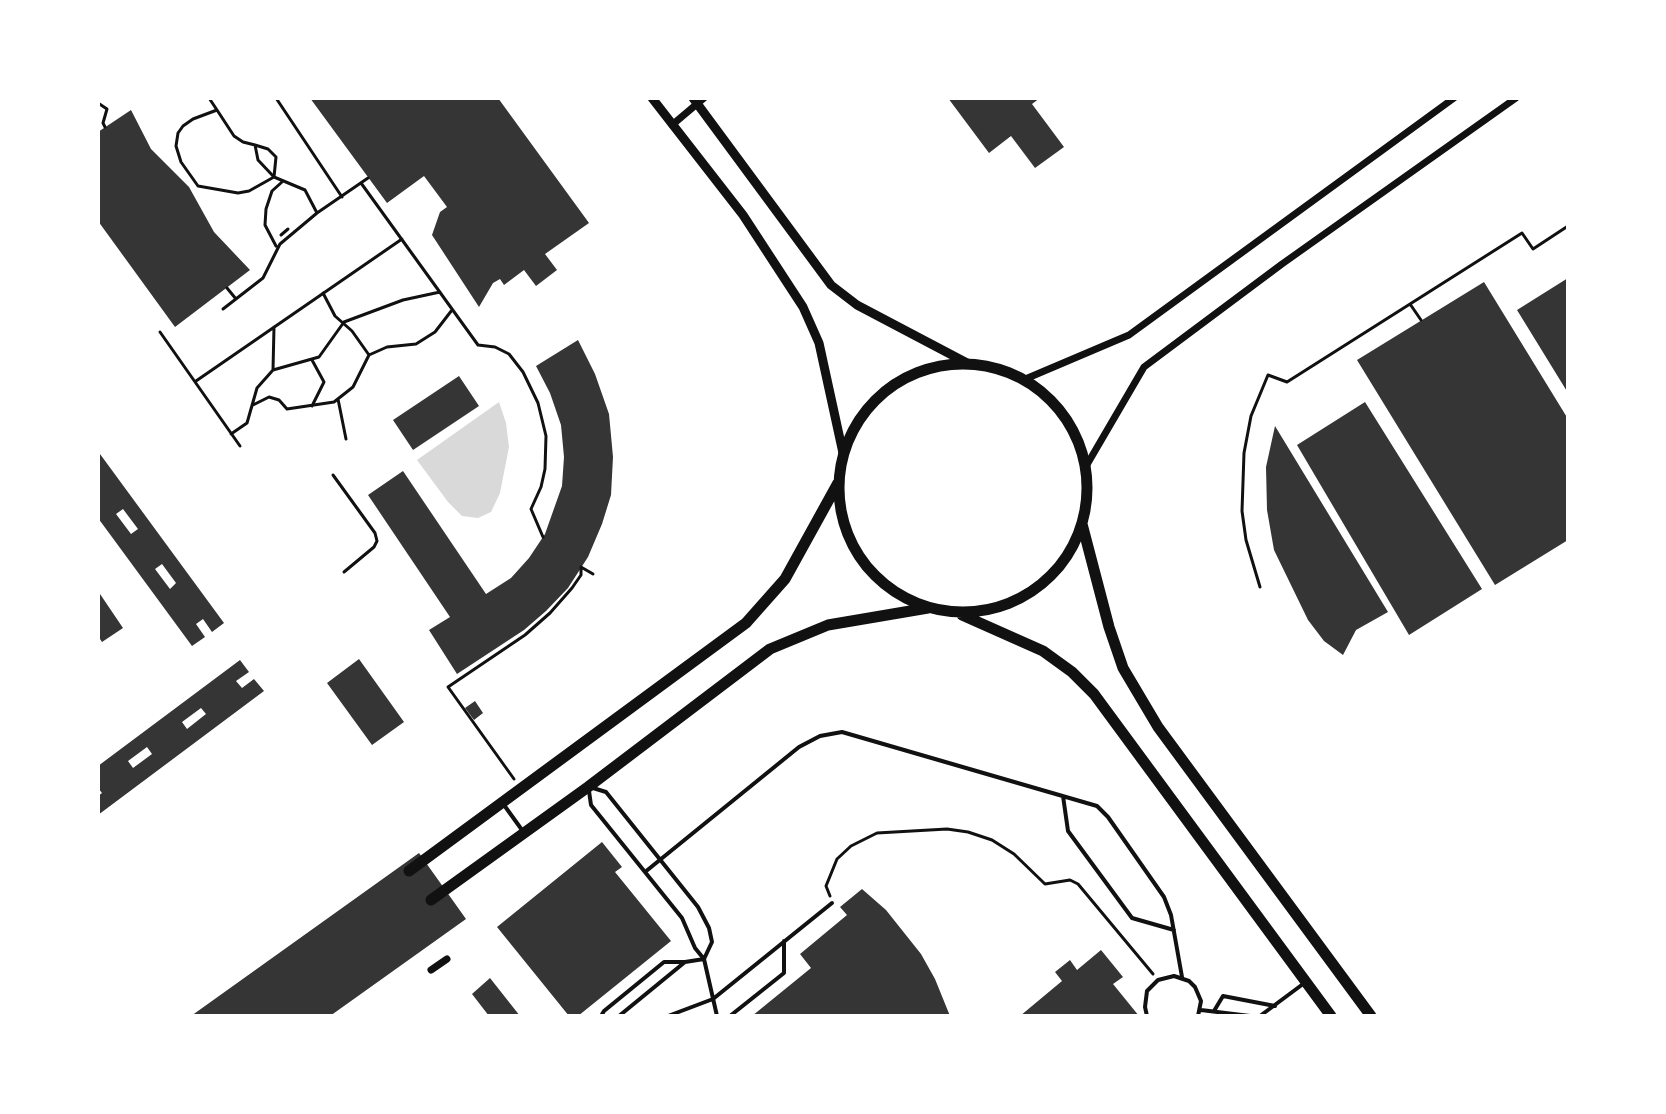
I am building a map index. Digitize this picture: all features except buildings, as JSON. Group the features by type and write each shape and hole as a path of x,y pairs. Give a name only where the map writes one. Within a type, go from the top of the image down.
{"main road":[{"path":"969,364 997,369 1023,380 1045,396 1064,417 1077,441 1085,468 1087,496 1082,523 1063,561 1035,590 984,612 956,613 928,608 891,589 861,560 848,536 840,509 838,481 843,453 854,428 870,405 891,387 915,373 942,365 969,364"},
{"path":"409,871 746,623 785,579 838,481"},
{"path":"1082,523 1123,668 1158,727 1371,1016"},
{"path":"431,900 588,787 770,649 828,625 928,608"},
{"path":"956,613 1043,651 1072,672 1135,747 1331,1016"}],"street":[{"path":"652,98 743,215 803,307 819,343 843,453"},
{"path":"1023,380 1129,335 1454,98"},
{"path":"1085,468 1144,367 1246,290 1516,98"},
{"path":"672,125 698,100 831,285 857,305 969,364"},
{"path":"431,970 447,959"}],"lane":[{"path":"645,872 799,747 820,736 842,732 1097,806 1164,897 1174,930 1182,977"},
{"path":"704,959 712,942 709,928 698,907 606,792 588,787 591,805 682,918 695,948 704,959 717,1016"},
{"path":"1063,796 1068,831 1132,918 1174,930"},
{"path":"502,803 525,833"},
{"path":"668,1016 713,999 832,903"},
{"path":"730,1016 784,973 784,941"},
{"path":"601,1016 664,962 704,959"},
{"path":"619,1016 685,962"},
{"path":"1147,1016 1147,991 1166,977 1182,977 1195,987 1201,1001 1198,1016"},
{"path":"1260,1016 1306,982"},
{"path":"1215,1014 1223,996 1275,1006"},
{"path":"1201,1010 1250,1016"}],"path":[{"path":"209,98 234,136 268,149 276,157 274,177"},
{"path":"276,98 342,197"},
{"path":"98,103 107,109 103,123 105,127"},
{"path":"217,110 193,119 178,133 176,146 181,162 198,186 238,193 249,191 274,177"},
{"path":"255,145 258,163 282,182 305,190 316,212"},
{"path":"309,215 368,178"},
{"path":"277,247 265,225 266,209 272,191 282,182"},
{"path":"361,183 478,345 495,347 509,354 523,372 538,403 546,436 541,487 531,509 543,537"},
{"path":"223,309 263,278 277,247 316,212"},
{"path":"1260,587 1246,540 1242,511 1244,453 1251,416 1268,375 1287,382 1522,233 1533,249 1568,226"},
{"path":"281,235 288,229"},
{"path":"196,381 402,239"},
{"path":"227,288 236,299"},
{"path":"231,434 247,423 257,388 273,370 319,357 342,324 403,300 440,292"},
{"path":"323,293 342,324 352,331 369,355"},
{"path":"1410,304 1421,320"},
{"path":"253,405 269,397 279,400 287,409 338,399 353,387 369,355 387,347 416,344 435,332 452,310"},
{"path":"273,370 274,327"},
{"path":"160,332 240,446"},
{"path":"312,360 324,382 312,406"},
{"path":"338,399 346,439"},
{"path":"333,475 375,533 377,541 344,572"},
{"path":"521,788 448,687 525,635 550,613 581,575 581,567 593,574"},
{"path":"832,903 826,886 830,874 837,859 851,846 877,833 947,829 968,832 992,840 1014,854 1045,884 1070,880 1078,884 1158,980"}],"shaded area":[{"path":"499,402 509,447 500,493 491,512 478,518 462,516 417,460"}]}
